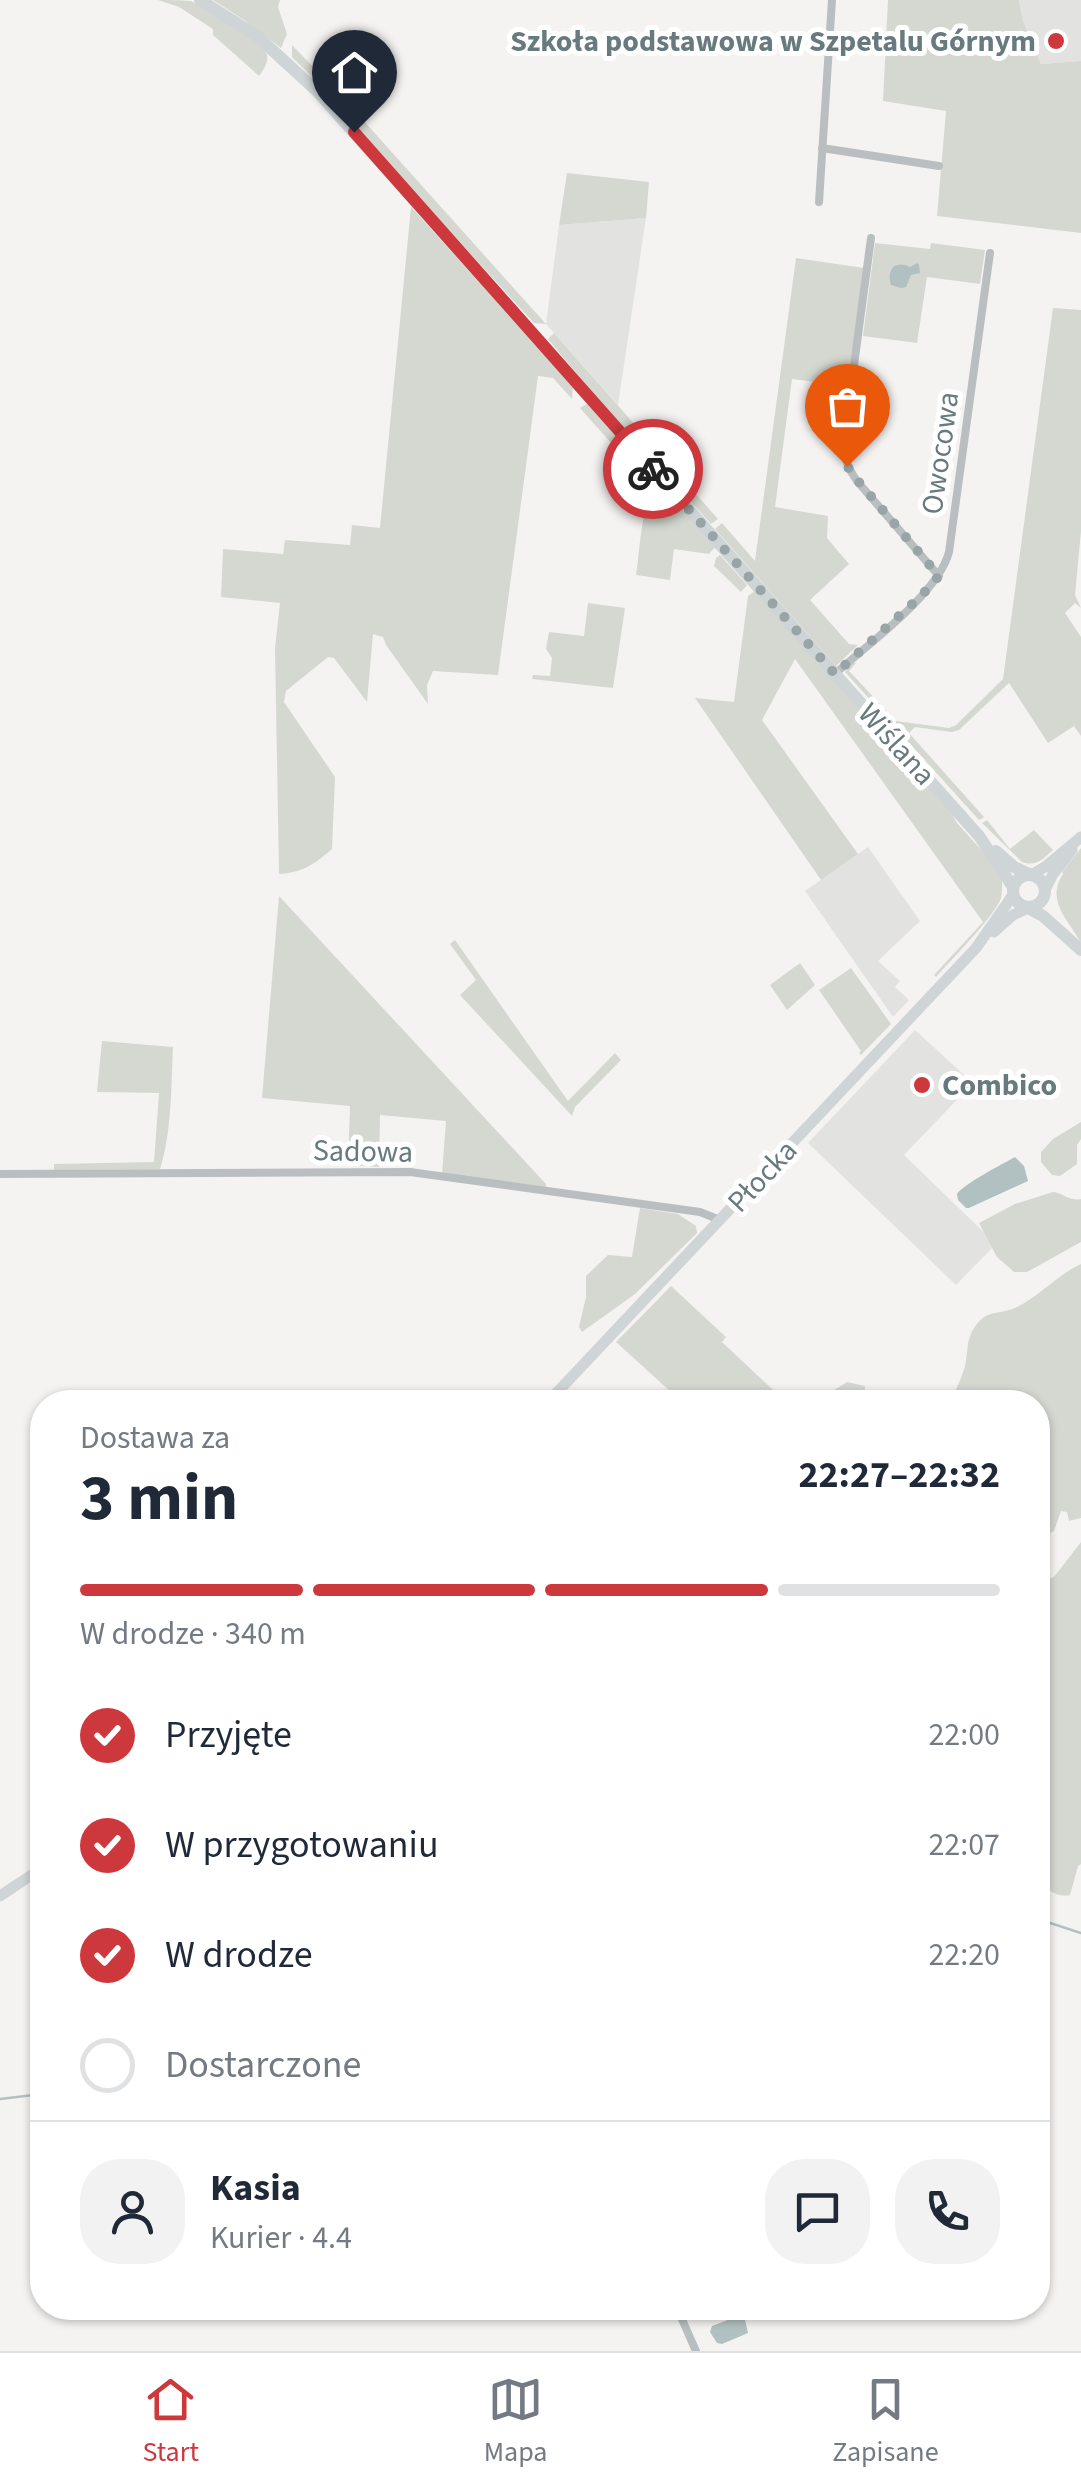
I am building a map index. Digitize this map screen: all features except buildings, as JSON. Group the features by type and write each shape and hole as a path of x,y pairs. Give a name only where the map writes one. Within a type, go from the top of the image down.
{"main road":[{"name":"Wiślana","path":"200,0 257,36 317,91 979,836 1014,867 1031,875"},
{"name":"Wiślana","path":"979,836 1013,891"},
{"path":"1078,947 1043,916 1018,904 1013,891 1020,878 1046,867 1080,837"},
{"path":"1028,908 1038,905 1055,871 1080,837"},
{"path":"1031,875 1041,880 1078,947"},
{"name":"Płocka","path":"976,948 1013,891"},
{"name":"Płocka","path":"559,1390 976,948 1028,908"},
{"path":"0,1896 30,1876"}],"street":[{"path":"818,202 832,0"},
{"path":"822,148 938,166"},
{"path":"835,674 939,576 858,481 844,456 871,238"},
{"name":"Owocowa","path":"939,576 948,552 990,253"},
{"name":"Sadowa","path":"0,1174 410,1172 700,1212 720,1220"},
{"path":"682,2320 696,2351"}],"shaded area":[{"path":"158,0 190,1 245,32 267,55 259,76 213,35 213,29 179,7"},
{"path":"213,0 280,0 278,7 287,34 281,48 244,20"},
{"path":"888,0 1019,0 1023,21 1041,64 1081,61 1081,233 937,216 946,111 883,101"},
{"name":"Szkoła podstawowa w Szpetalu Górnym","path":"1019,0 1081,0 1081,61 1041,64 1023,21"},
{"path":"292,45 340,95 335,100 292,57"},
{"path":"345,100 546,324 534,323 399,176 338,105"},
{"path":"567,173 649,182 646,218 559,225"},
{"path":"411,207 573,386 572,399 553,378 538,376 498,675 433,671 427,685 428,704 383,637 373,634 367,702 334,658 328,657 286,691 284,702 335,777 332,849 308,867 279,874 275,648 280,603 221,597 223,549 283,554 285,540 350,545 352,525 380,528"},
{"path":"646,218 618,405 546,324 559,225"},
{"path":"875,243 930,249 931,243 985,250 980,284 927,277 917,343 863,336"},
{"path":"796,258 864,268 847,386 792,379 775,507 828,516 827,538 849,564 810,600 849,644 858,645 836,666 715,529 722,523 755,561"},
{"path":"917,263 920,273 911,275 906,287 891,285 893,267"},
{"path":"1053,308 1081,310 1081,531 1075,595 1081,608 1075,603 1065,613 1081,637 1081,736 1074,726 1048,743 1009,683 959,730 915,727 909,733 984,817 979,820 845,672 856,663 849,671 896,721 949,728 1003,679"},
{"path":"554,333 718,519 711,524 598,399 548,339"},
{"path":"588,403 643,467 643,479 580,408"},
{"path":"656,484 715,547 709,554 674,549 670,580 636,575 644,514"},
{"path":"720,555 747,585 741,592 714,566"},
{"path":"755,591 952,814 1002,881 997,906 936,977 983,922 795,659 762,720 858,854 821,880 695,698 734,702 748,596"},
{"path":"588,603 625,608 613,688 532,679 533,675 550,676 552,658 546,649 549,632 584,636"},
{"path":"987,820 1010,849 1034,830 1053,850 1035,863 1022,862 982,823"},
{"path":"868,847 920,921 878,961 900,981 895,987 909,1000 893,1017 805,891"},
{"path":"1081,848 1081,943 1061,910 1057,893 1062,872"},
{"path":"279,896 546,1187 442,1174 446,1121 380,1115 379,1167 348,1165 350,1106 262,1098"},
{"path":"455,940 568,1101 615,1053 621,1060 575,1107 572,1116 460,995 476,980 450,944"},
{"path":"800,963 815,985 787,1010 770,985"},
{"path":"851,968 891,1024 861,1055 819,990"},
{"path":"915,1030 973,1083 904,1155 996,1244 956,1285 808,1143"},
{"path":"102,1041 173,1047 169,1124 160,1169 54,1170 54,1164 154,1162 159,1093 97,1092"},
{"path":"1081,1122 1077,1164 1060,1176 1052,1175 1041,1162 1041,1152 1053,1139"},
{"path":"1015,1157 1024,1166 1028,1181 969,1208 958,1200 957,1194 967,1185"},
{"path":"1053,1192 1081,1199 1081,1242 1027,1272 1014,1272 997,1257 979,1223 1015,1204"},
{"path":"640,1208 678,1214 696,1226 697,1233 635,1294 582,1332 579,1327 586,1276 608,1255 632,1257"},
{"path":"1081,1264 1081,1518 1069,1521 1067,1512 1061,1511 1050,1533 1050,1390 955,1390 964,1371 970,1337 979,1322 1024,1303"},
{"path":"671,1286 726,1337 722,1342 773,1390 669,1390 616,1342"},
{"path":"847,1382 865,1386 865,1390 834,1390"},
{"path":"1081,1542 1081,1864 1070,1895 1065,1896 1050,1891 1050,1578"},
{"path":"728,2320 745,2320 748,2333 722,2344 710,2332 712,2326"}],"waterway":[{"path":"1050,1923 1081,1933"},
{"path":"0,2099 30,2095"}],"way so far":[{"path":"653,469 835,674 939,576 847,466"}],"place":[{"name":"Szkoła podstawowa w Szpetalu Górnym","path":"1056,41"},
{"name":"Combico","path":"922,1085"}],"route":[{"path":"354,132 653,469"}]}
